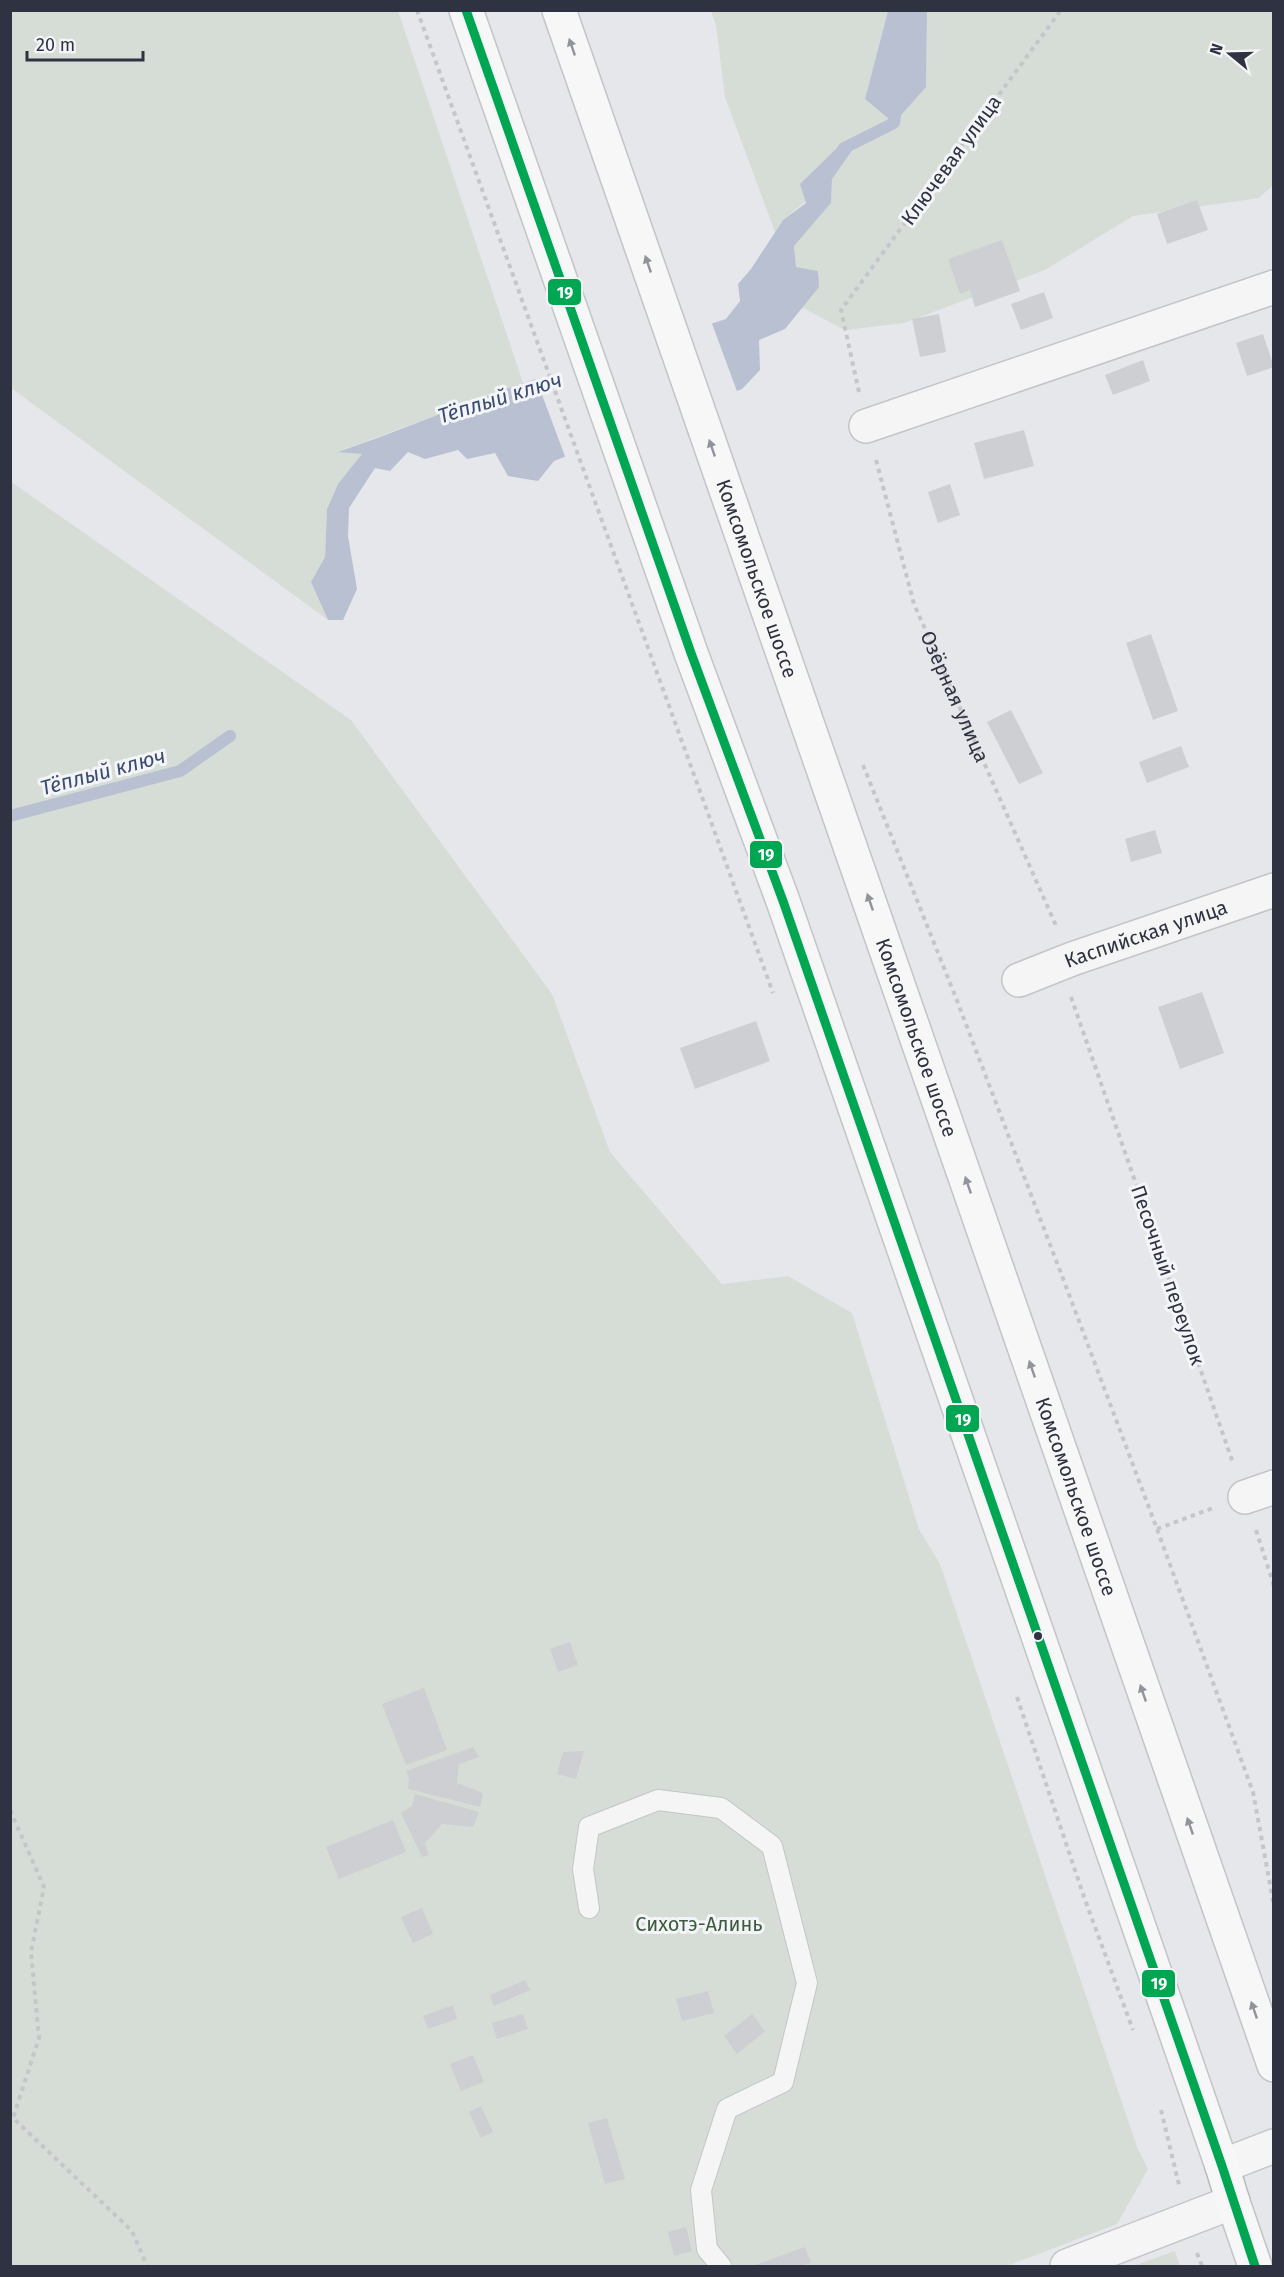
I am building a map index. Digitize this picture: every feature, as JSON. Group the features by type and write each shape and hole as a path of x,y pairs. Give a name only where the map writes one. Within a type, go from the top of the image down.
{"main road":[{"path":"466,10 692,652 783,901 1222,2166 1254,2266"},
{"name":"Комсомольское шоссе","path":"559,10 774,622 1274,2065"}],"street":[{"path":"866,426 1274,287"},
{"name":"Каспийская улица","path":"1019,980 1274,890"},
{"path":"1222,2166 1274,2146"},
{"path":"1067,2266 1233,2202"}],"lane":[{"path":"590,1908 583,1869 588,1827 658,1800 721,1808 772,1846 807,1983 783,2082 727,2109 701,2190 707,2249 721,2266"}],"path":[{"path":"417,10 777,1002"},
{"name":"Ключевая улица","path":"841,310 1061,10"},
{"name":"Озёрная улица","path":"841,310 866,426 914,604 1065,962"},
{"path":"863,764 960,1009 1157,1529 1253,1792 1274,1906"},
{"name":"Песочный переулок","path":"1065,962 1247,1496 1274,1586"},
{"path":"1157,1529 1247,1496"},
{"path":"1017,1694 1084,1897 1134,2031"},
{"path":"10,1810 44,1887 31,1952 39,2038 13,2118 132,2231 147,2266"},
{"path":"1161,2109 1188,2220 1202,2266"}],"green space":[{"path":"11,11 398,11 523,383 340,451 363,454 338,484 327,509 325,557 311,582 328,620 11,388"},
{"path":"711,11 888,11 865,99 926,87 927,11 1273,11 1273,185 1259,198 1133,216 1045,270 904,323 845,330 801,307 819,287 796,267 794,246 831,203 832,179 783,220 775,232 725,97 716,25"},
{"name":"Сихотэ-Алинь","path":"10,481 351,720 552,994 610,1152 722,1284 788,1276 852,1313 919,1529 940,1564 1137,2147 1148,2169 1117,2224 1007,2266 11,2266"},
{"path":"1175,2251 1180,2266 1133,2266"}],"water":[{"path":"888,11 927,11 926,87 894,123 865,99"},
{"path":"838,147 853,149 832,179 831,203 794,246 796,267 818,271 819,287 785,329 759,340 760,370 742,389 554,461 538,481 508,476 495,453 467,459 458,450 425,459 408,452 390,471 375,468 349,508 348,536 357,589 343,620 328,620 311,582 325,557 327,509 338,484 362,454 338,452 521,384 726,319 740,301 738,284 751,269 783,220 806,203 800,184"}],"pier":[{"path":"711,321 738,394 566,459 535,376"}],"building":[{"path":"1197,200 1208,230 1167,244 1157,214"},
{"path":"1002,240 1020,291 975,307 970,290 960,294 948,259"},
{"path":"1044,292 1053,318 1021,330 1011,304"},
{"path":"939,314 946,352 920,357 912,319"},
{"path":"1263,334 1274,367 1247,376 1236,343"},
{"path":"1143,360 1150,381 1113,395 1105,375"},
{"path":"1024,430 1034,466 984,479 974,443"},
{"path":"950,484 960,515 938,523 928,492"},
{"path":"1151,634 1178,711 1153,720 1126,643"},
{"path":"1011,710 1043,773 1019,784 987,722"},
{"path":"1181,746 1189,767 1147,783 1139,762"},
{"path":"1155,830 1162,853 1131,862 1125,839"},
{"path":"1202,992 1224,1053 1180,1069 1158,1007"},
{"path":"756,1021 770,1061 695,1089 680,1048"},
{"path":"570,1642 578,1665 558,1672 550,1649"},
{"path":"424,1688 447,1750 406,1765 382,1704"},
{"path":"473,1747 479,1757 459,1764 457,1783 483,1793 480,1807 408,1789 409,1779 406,1771"},
{"path":"584,1751 576,1779 557,1774 563,1752"},
{"path":"415,1794 479,1812 473,1827 442,1824 425,1843 429,1855 422,1857 401,1813 412,1806"},
{"path":"393,1820 406,1852 339,1879 326,1847"},
{"path":"422,1908 433,1934 413,1943 401,1917"},
{"path":"525,1980 530,1990 494,2006 490,1995"},
{"path":"708,1991 714,2013 682,2021 676,1999"},
{"path":"453,2005 457,2019 428,2029 423,2016"},
{"path":"523,2014 528,2029 497,2039 492,2023"},
{"path":"752,2014 765,2031 737,2054 724,2036"},
{"path":"473,2055 484,2082 461,2091 450,2064"},
{"path":"481,2106 493,2132 481,2138 469,2112"},
{"path":"607,2118 625,2179 605,2184 588,2123"},
{"path":"686,2227 692,2251 674,2256 668,2232"},
{"path":"805,2247 811,2263 802,2266 752,2266"}],"waterway":[{"name":"Тёплый ключ","path":"836,162 844,148 894,123 896,107"},
{"name":"Тёплый ключ","path":"10,816 180,771 230,736"}],"transit line":[{"name":"19","path":"466,10 691,653 783,901 1255,2266"}]}
